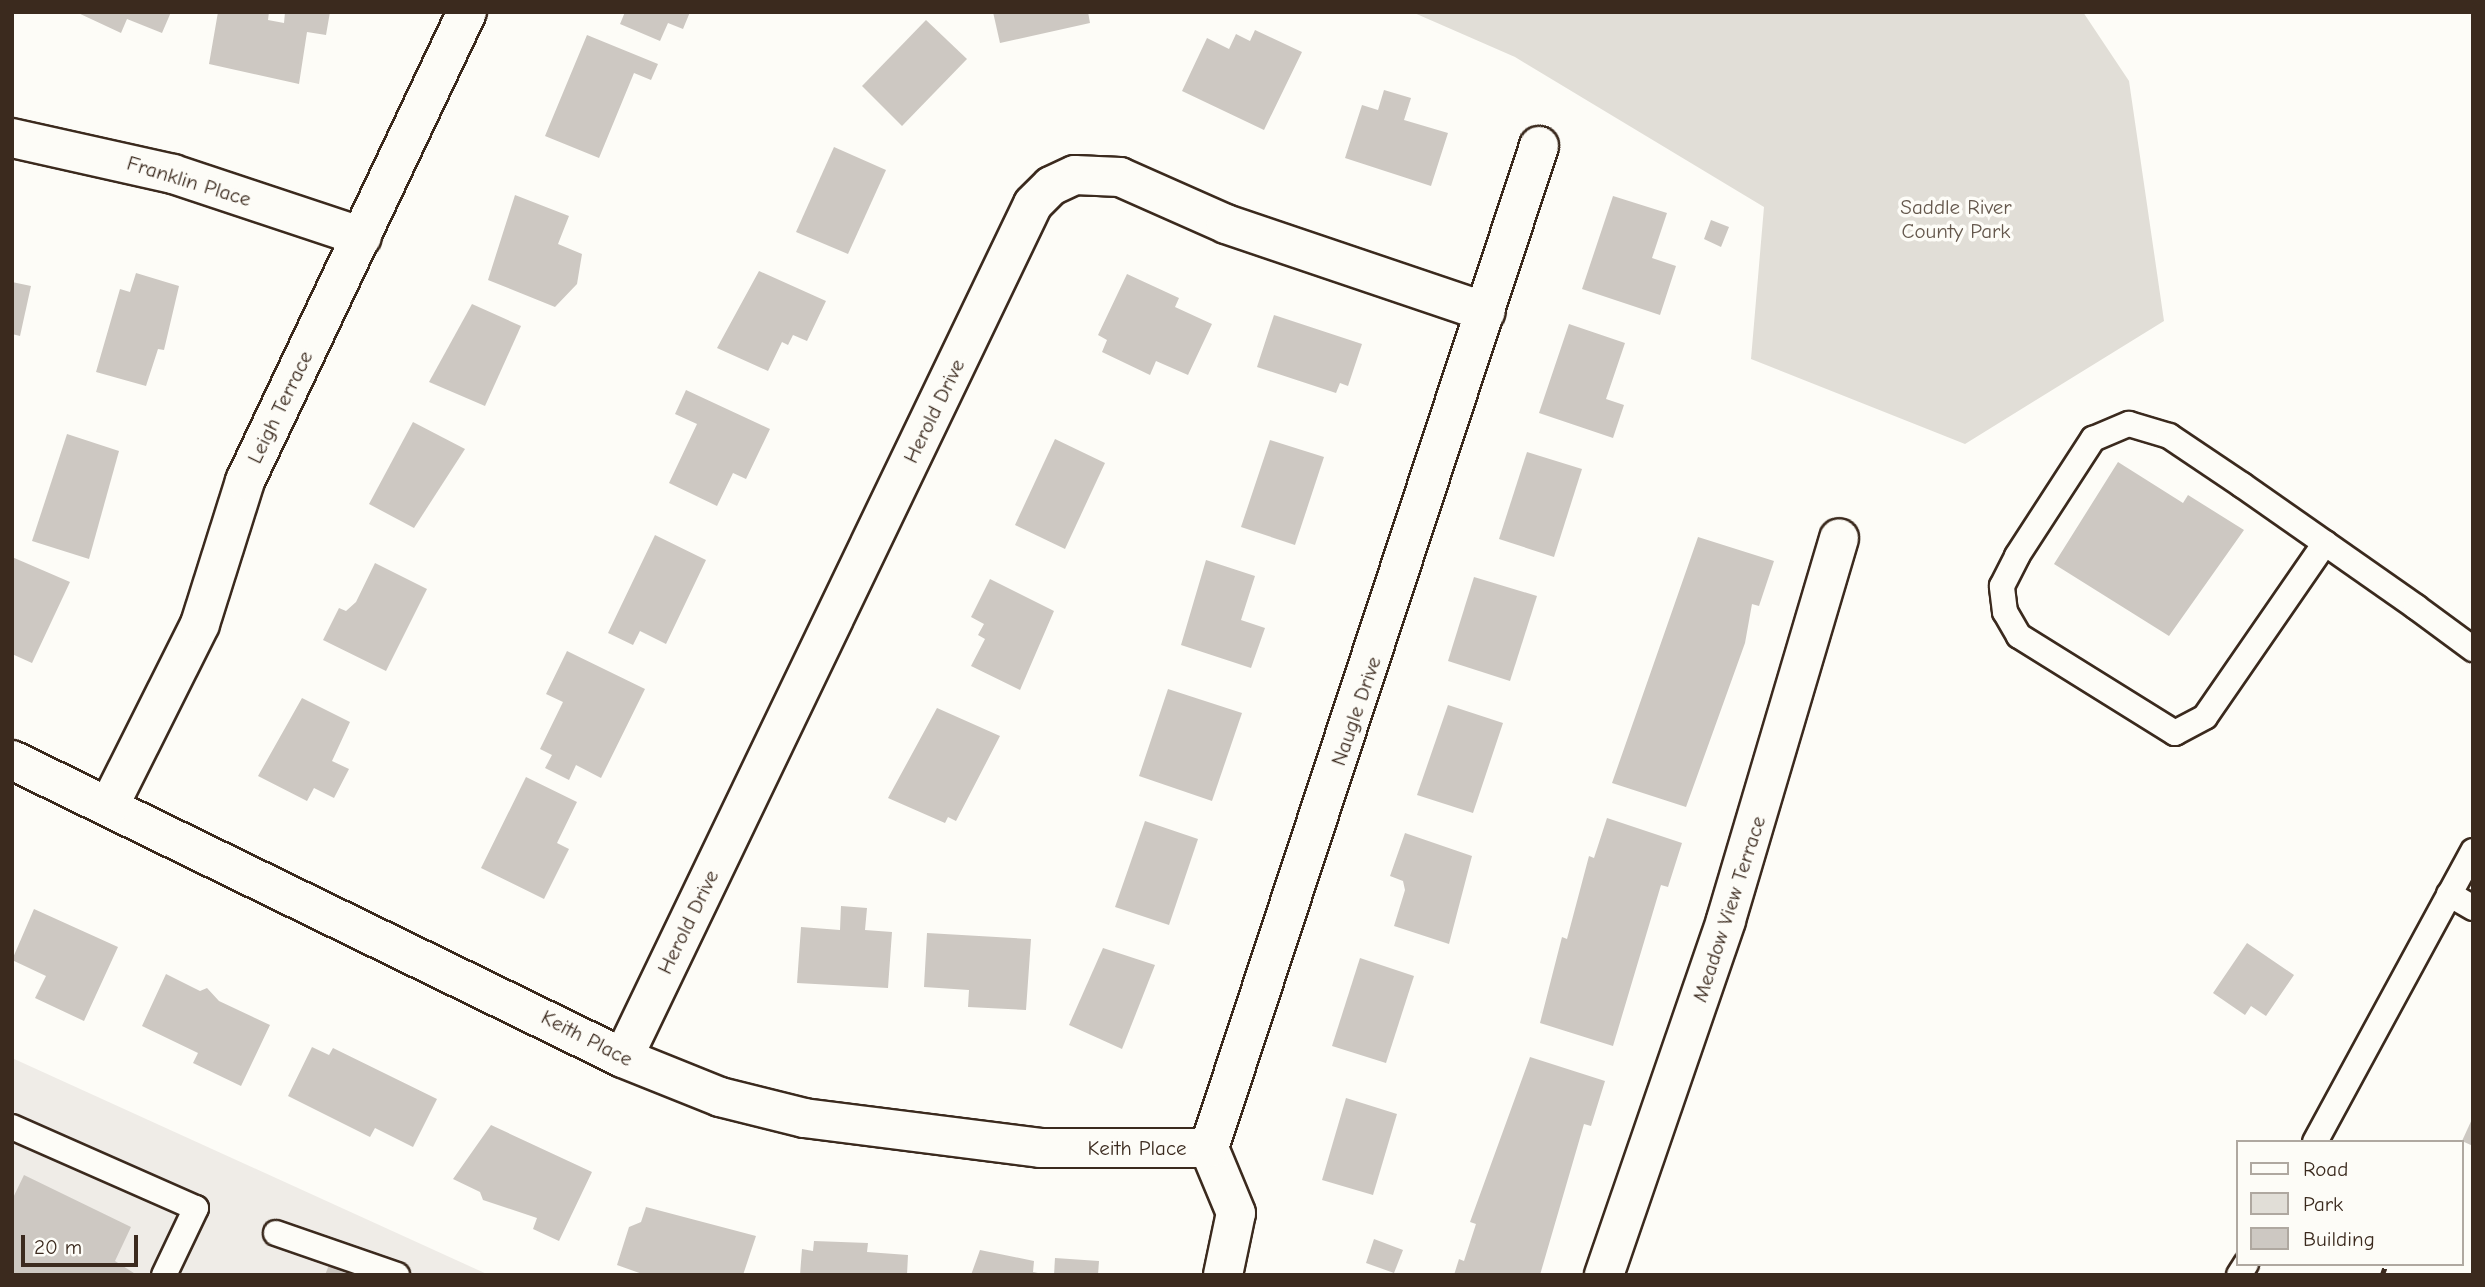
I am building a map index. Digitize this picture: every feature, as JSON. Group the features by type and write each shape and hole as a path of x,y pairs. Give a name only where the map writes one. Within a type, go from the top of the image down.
{"street":[{"name":"Leigh Terrace","path":"109,806 200,624 245,481 467,12"},
{"name":"Franklin Place","path":"12,138 173,174 362,237"},
{"name":"Naugle Drive","path":"1209,1148 1539,146"},
{"name":"Herold Drive","path":"623,1058 1033,204 1051,186 1075,175 1120,177 1226,224 1486,312"},
{"name":"Meadow View Terrace","path":"1604,1275 1731,906 1839,538"},
{"name":"Keith Place","path":"12,760 623,1058 720,1097 804,1118 1040,1148 1209,1148"},
{"path":"1209,1148 1236,1213 1223,1275"}],"lane":[{"path":"2325,543 2205,717 2175,733 2019,636 2004,612 2002,586 2017,556 2085,451 2093,439 2129,424 2169,436 2325,543 2473,649"},
{"path":"2316,1140 2473,851"},
{"path":"2449,894 2473,908"},
{"path":"12,1127 196,1208 164,1275"},
{"path":"276,1233 397,1275"}],"shaded area":[{"path":"12,1058 489,1275 12,1275"}],"green space":[{"name":"Saddle River County Park","path":"1412,12 2083,12 2129,81 2164,321 1965,444 1751,359 1764,207 1515,57"}],"building":[{"path":"76,12 171,12 162,33 127,19 121,33"},
{"path":"218,12 269,12 268,20 284,23 285,12 330,12 326,35 307,32 299,84 209,64"},
{"path":"625,12 690,12 683,29 668,23 660,41 620,24"},
{"path":"993,12 1088,12 1090,23 1000,43"},
{"path":"926,20 967,59 902,126 862,86"},
{"path":"1255,30 1302,52 1264,130 1182,91 1207,38 1229,49 1236,34 1250,41"},
{"path":"587,35 658,64 651,80 634,73 599,158 545,136"},
{"path":"1384,90 1411,98 1404,120 1448,133 1431,186 1345,158 1362,105 1378,110"},
{"path":"834,147 886,170 848,254 796,232"},
{"path":"515,195 569,216 558,244 582,254 577,284 555,307 488,280"},
{"path":"1613,196 1667,213 1652,258 1676,266 1660,315 1582,289"},
{"path":"1711,220 1729,227 1721,247 1704,239"},
{"path":"759,271 826,301 807,341 793,335 788,345 782,342 768,371 717,348"},
{"path":"136,273 179,286 164,350 158,349 146,386 96,372 120,289 130,292"},
{"path":"1127,274 1179,298 1175,307 1212,324 1188,375 1156,361 1150,375 1102,352 1107,340 1098,335"},
{"path":"12,282 31,286 20,336 12,334"},
{"path":"472,304 521,326 485,406 429,382"},
{"path":"1274,315 1362,344 1348,386 1340,383 1336,393 1257,367"},
{"path":"1569,324 1625,343 1606,399 1624,405 1613,438 1539,413"},
{"path":"686,390 770,429 746,479 733,473 717,506 669,483 697,424 675,414"},
{"path":"413,422 465,449 414,528 369,504"},
{"path":"67,434 119,451 89,559 32,541"},
{"path":"1055,439 1105,463 1065,549 1015,525"},
{"path":"1270,440 1324,457 1295,545 1241,527"},
{"path":"1527,452 1582,469 1554,557 1499,539"},
{"path":"2118,462 2183,503 2188,495 2244,530 2169,636 2054,564"},
{"path":"655,535 706,560 666,644 640,631 633,645 608,633"},
{"path":"1698,537 1774,561 1759,606 1752,604 1745,643 1686,807 1612,783"},
{"path":"12,557 70,582 32,663 12,654"},
{"path":"1206,560 1255,576 1241,620 1265,628 1251,668 1181,645"},
{"path":"375,563 427,589 386,671 323,640 339,608 346,611 356,602"},
{"path":"1474,577 1537,596 1510,681 1448,661"},
{"path":"990,579 1054,611 1020,690 971,666 985,639 978,635 984,624 971,617"},
{"path":"567,651 645,689 601,778 576,765 569,780 545,768 552,755 540,749 563,702 546,694"},
{"path":"1168,689 1242,713 1212,801 1139,776"},
{"path":"302,698 350,722 332,761 349,769 334,798 314,788 307,801 258,776"},
{"path":"1448,705 1503,723 1473,813 1417,795"},
{"path":"937,708 1000,736 956,821 948,817 945,823 888,798"},
{"path":"526,777 577,802 557,843 569,849 544,899 481,868"},
{"path":"1607,818 1682,843 1668,887 1661,885 1613,1046 1540,1023 1562,937 1567,939 1589,856 1594,858"},
{"path":"1145,821 1198,839 1169,925 1115,907"},
{"path":"1405,833 1472,856 1449,944 1394,926 1405,890 1403,881 1390,876"},
{"path":"841,906 867,908 865,930 892,932 888,988 797,983 801,927 840,930"},
{"path":"34,909 118,947 84,1021 35,998 46,976 12,960"},
{"path":"927,933 1031,939 1026,1010 968,1007 969,990 924,987"},
{"path":"2247,943 2294,975 2266,1016 2251,1006 2245,1015 2213,993"},
{"path":"1103,948 1155,965 1122,1049 1069,1025"},
{"path":"1360,958 1414,976 1386,1063 1332,1046"},
{"path":"166,974 200,991 207,988 219,1001 270,1025 241,1086 193,1063 198,1053 142,1026"},
{"path":"312,1047 329,1055 333,1048 437,1099 413,1147 375,1128 370,1137 288,1096"},
{"path":"1530,1057 1605,1081 1591,1126 1584,1124 1540,1275 1454,1275 1459,1259 1464,1261 1476,1224 1470,1222"},
{"path":"1346,1098 1397,1114 1373,1195 1322,1180"},
{"path":"2473,1117 2473,1146 2462,1140"},
{"path":"491,1125 592,1172 559,1241 533,1229 537,1218 483,1200 480,1192 453,1179"},
{"path":"24,1175 131,1227 115,1261 137,1275 12,1275 12,1200"},
{"path":"646,1207 756,1236 743,1275 645,1275 617,1265 629,1227 641,1222"},
{"path":"1374,1239 1403,1250 1394,1273 1366,1263"},
{"path":"814,1241 868,1243 867,1252 908,1255 907,1275 800,1275 802,1249 813,1251"},
{"path":"980,1250 1034,1261 1033,1272 1048,1275 971,1275"},
{"path":"1055,1258 1099,1261 1098,1275 1054,1275"},
{"path":"329,1265 353,1275 325,1275"}]}
